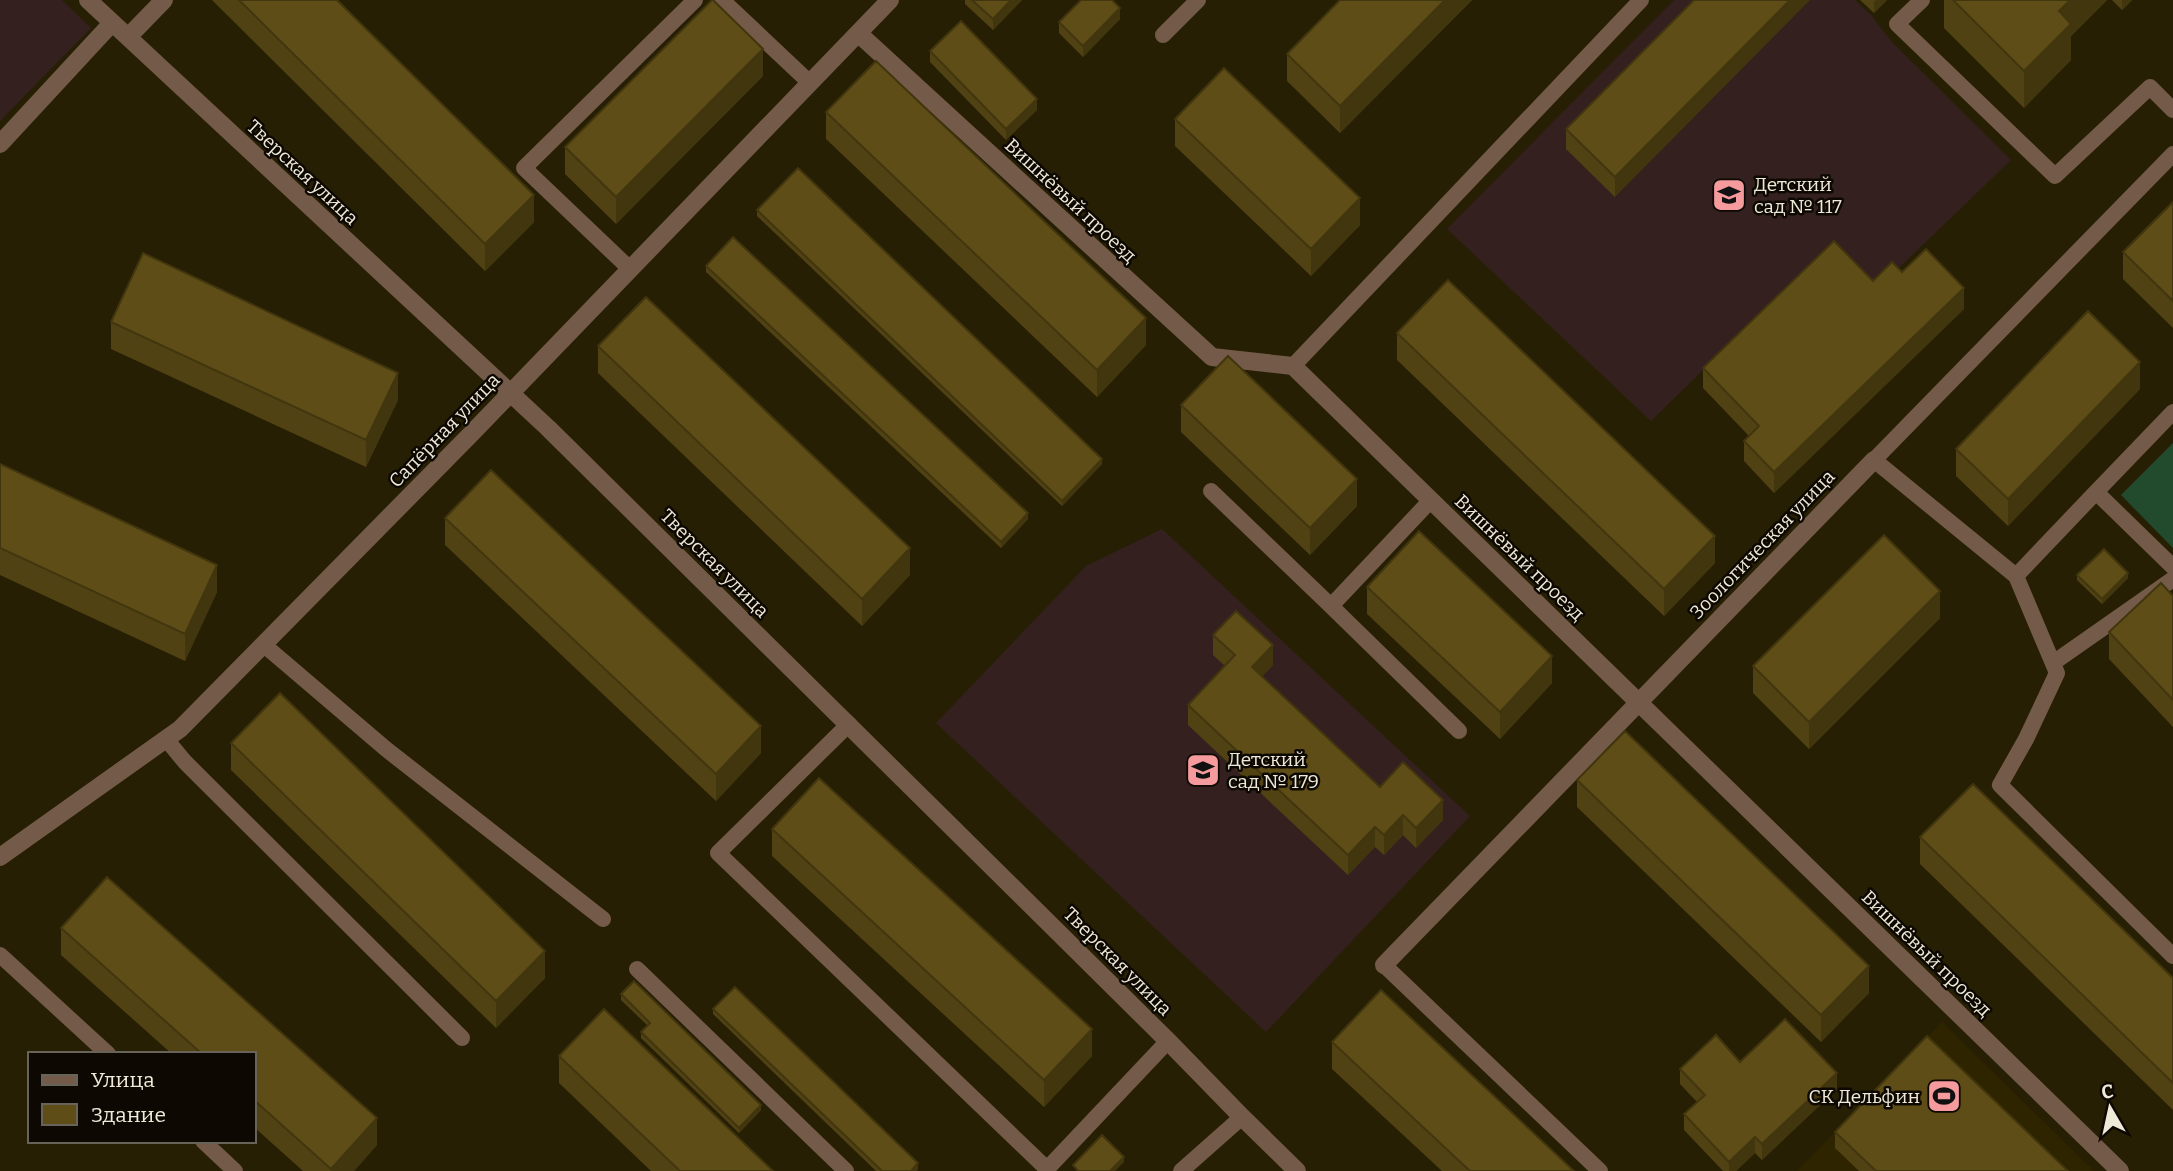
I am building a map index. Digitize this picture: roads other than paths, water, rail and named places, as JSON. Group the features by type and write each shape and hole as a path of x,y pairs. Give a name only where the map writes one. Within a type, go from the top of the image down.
{"street":[{"name":"Тверская улица","path":"88,0 510,393 849,724 1297,1171"},
{"path":"128,37 164,0"},
{"name":"Сапёрная улица","path":"0,857 180,729 890,0"},
{"path":"0,144 113,23"},
{"name":"Вишнёвый проезд","path":"858,33 1212,357 1293,366 2120,1171"},
{"name":"Зоологическая улица","path":"1384,965 1874,460"}],"lane":[{"path":"629,268 524,168 695,0"},
{"path":"722,0 809,82"},
{"path":"1163,35 1198,0"},
{"path":"1293,366 1641,0"},
{"path":"1922,0 1897,24 2055,176 2150,87 2173,110"},
{"name":"Зоологическая улица","path":"1874,460 2173,154"},
{"path":"2016,576 2173,412"},
{"path":"1874,460 2016,576 2057,673 2026,739 2000,785 2173,956"},
{"path":"1211,491 1459,731"},
{"path":"2096,492 2173,567"},
{"path":"1331,606 1431,500"},
{"path":"2053,663 2173,579"},
{"path":"264,645 386,749 604,919"},
{"path":"849,724 718,853 1047,1169 1168,1041"},
{"path":"166,739 185,762 462,1038"},
{"path":"0,954 106,1052"},
{"path":"1384,965 1600,1171"},
{"path":"636,969 846,1171"},
{"path":"1181,1171 1241,1117"},
{"path":"205,1143 235,1171"}],"place":[{"name":"Детский сад № 117","path":"1729,195"},
{"name":"Детский сад № 179","path":"1203,770"},
{"name":"СК Дельфин","path":"1944,1096"}]}
